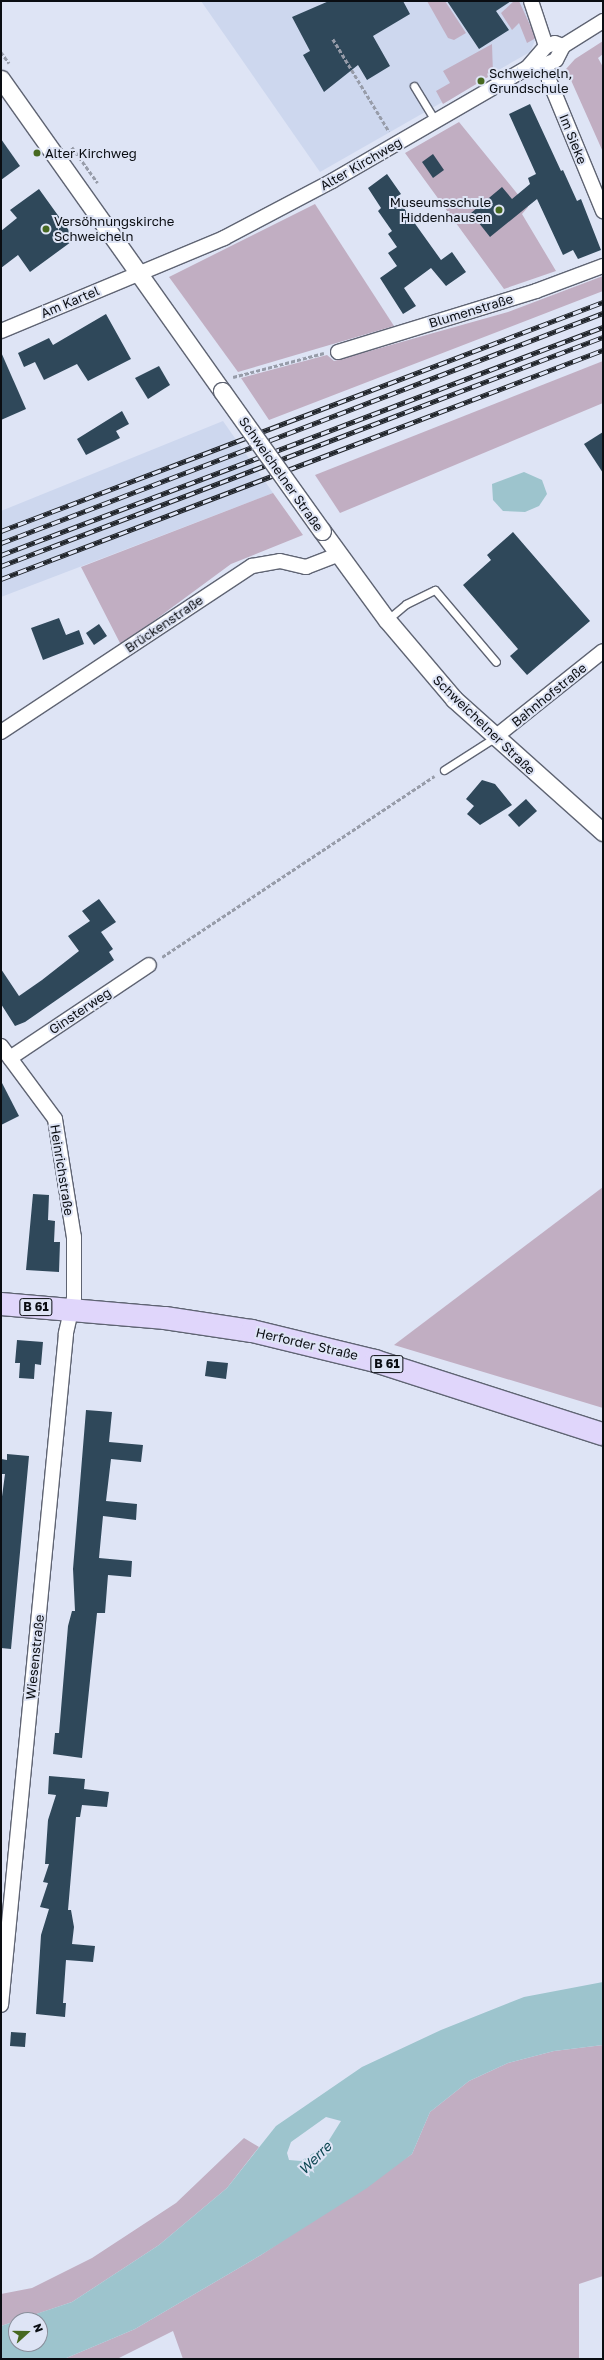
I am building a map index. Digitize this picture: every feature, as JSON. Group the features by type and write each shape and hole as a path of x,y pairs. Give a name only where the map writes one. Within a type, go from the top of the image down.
{"main road":[{"name":"Herforder Straße","path":"1,1304 165,1318 318,1345 603,1434"}],"street":[{"path":"531,1 546,46 555,43 563,46"},
{"path":"533,64 547,66 562,53 563,46 603,21"},
{"name":"Alter Kirchweg","path":"140,273 224,238 436,122 533,64 534,57 546,46"},
{"name":"Im Sieke","path":"547,66 549,80 603,211"},
{"name":"Schweichelner Straße","path":"1,79 140,273 338,555 419,662 494,738 603,832"},
{"name":"Blumenstraße","path":"338,352 536,291 603,266"},
{"name":"Am Kartel","path":"1,331 140,273"},
{"name":"Brückenstraße","path":"1,732 252,566 280,561 306,567 338,555"},
{"name":"Bahnhofstraße","path":"494,738 603,651"},
{"name":"Ginsterweg","path":"10,1058 149,965"},
{"name":"Heinrichstraße","path":"1,1046 55,1119 74,1237 72,1310"},
{"name":"Wiesenstraße","path":"1,2005 4,1934 66,1334 72,1310"}],"lane":[{"path":"414,86 436,122"},
{"path":"386,620 406,604 435,590 496,662"},
{"path":"444,770 494,738"}],"path":[{"path":"333,39 396,144"},
{"path":"233,376 338,352"},
{"path":"149,965 444,770"}],"shaded area":[{"path":"201,1 523,1 536,38 530,52 320,172"},
{"path":"427,1 445,1 466,33 454,40 448,38"},
{"path":"514,1 519,1 536,38 527,43 519,23 512,30 501,13"},
{"path":"603,41 603,54 598,58 603,67 603,152 566,69 575,59"},
{"path":"492,44 493,74 443,104 436,91 450,83 443,71"},
{"path":"459,122 528,207 522,214 556,271 504,289 405,153"},
{"path":"315,204 394,326 238,372 169,277"},
{"path":"603,276 603,291 269,420 241,378 327,355 334,361 508,312"},
{"path":"603,361 603,403 340,513 315,475"},
{"path":"223,421 273,493 1,597 1,511"},
{"path":"273,493 303,535 231,564 121,645 81,567"},
{"path":"603,1187 603,1408 394,1345"},
{"path":"603,2045 603,2276 579,2284 579,2359 183,2359 173,2331 117,2359 64,2359 135,2329 261,2255 412,2154 430,2112 469,2081 508,2063 554,2051"},
{"path":"244,2138 259,2147 227,2188 159,2245 72,2302 42,2312 8,2312 8,2324 1,2326 1,2294 32,2288 92,2258 176,2203"}],"water":[{"path":"524,472 542,480 547,494 539,506 525,512 503,511 493,500 492,484"},
{"name":"Werre","path":"603,1982 603,2045 554,2051 508,2063 469,2081 430,2112 412,2154 367,2188 261,2255 135,2329 64,2359 1,2359 1,2326 8,2324 8,2352 48,2352 48,2312 42,2312 72,2302 159,2245 227,2188 276,2126 362,2067 441,2030 524,1997","holes":["326,2117 341,2121 326,2145 301,2161 289,2160 287,2153 291,2142"]}],"building":[{"path":"329,1 403,1 410,14 373,36 390,66 367,80 358,65 324,92 303,55 310,51 292,17"},
{"path":"447,1 511,1 496,11 509,30 479,49"},
{"path":"530,104 561,171 563,170 577,201 581,199 601,250 578,259 573,250 563,255 537,199 490,237 471,213 502,187 512,199 530,184 528,178 536,174 509,114"},
{"path":"1,139 20,166 1,180"},
{"path":"433,154 444,170 433,178 422,162"},
{"path":"387,174 401,194 396,197 441,260 452,252 466,272 446,286 431,268 404,288 416,306 403,314 380,278 397,266 388,253 397,247 388,234 392,231 378,211 381,208 368,188"},
{"name":"Versöhnungskirche Schweicheln","path":"39,189 75,239 30,272 18,255 1,268 1,231 17,218 10,210"},
{"path":"106,314 131,359 88,381 77,364 44,380 35,362 24,367 18,353 49,338 53,345"},
{"path":"1,352 26,409 1,420"},
{"path":"159,366 170,385 148,399 135,378"},
{"path":"122,411 129,424 116,431 120,438 86,455 77,439"},
{"path":"603,432 603,473 584,444"},
{"path":"513,532 590,621 527,675 510,656 518,649 463,585 491,560 487,555"},
{"path":"59,618 66,635 79,630 84,644 43,660 31,628"},
{"path":"99,624 107,636 94,645 86,633"},
{"path":"482,780 495,784 512,805 480,825 467,814 474,806 466,799"},
{"path":"526,799 537,811 519,827 508,815"},
{"path":"99,899 116,922 101,932 113,949 109,952 114,960 25,1022 15,1026 1,1004 1,969 19,996 42,980 79,951 68,936 90,921 82,911"},
{"path":"1,1081 19,1116 1,1125"},
{"path":"33,1194 49,1195 48,1220 55,1221 54,1242 60,1242 59,1272 26,1270"},
{"path":"17,1340 43,1342 41,1365 35,1364 34,1379 19,1378 20,1363 15,1363"},
{"path":"207,1361 228,1363 226,1379 205,1376"},
{"path":"86,1410 112,1412 109,1442 143,1445 141,1462 111,1459 106,1501 137,1504 136,1520 103,1516 99,1558 132,1561 131,1577 108,1575 105,1613 97,1613 82,1758 53,1754 55,1733 59,1733 68,1626 72,1611 75,1611 73,1569"},
{"path":"7,1454 29,1456 11,1649 1,1648 1,1504 5,1474 1,1474 1,1459 7,1460"},
{"path":"49,1776 85,1779 84,1789 109,1792 107,1807 82,1805 80,1817 76,1817 68,1910 71,1910 74,1927 72,1944 95,1946 93,1962 66,1960 63,2003 66,2003 65,2017 36,2014 41,1935 49,1909 40,1907 48,1883 43,1882 49,1864 45,1864 48,1820 56,1795 48,1794"},
{"path":"11,2032 26,2033 25,2047 10,2046"}],"railway":[{"path":"1,531 603,302"},
{"path":"1,543 603,313"},
{"path":"1,555 603,327"},
{"path":"1,566 603,337"},
{"path":"1,579 603,350"}],"place":[{"name":"Schweicheln, Grundschule","path":"481,81"},
{"name":"Alter Kirchweg","path":"37,153"},
{"name":"Museumsschule Hiddenhausen","path":"499,210"},
{"name":"Versöhnungskirche Schweicheln","path":"46,229"}]}
